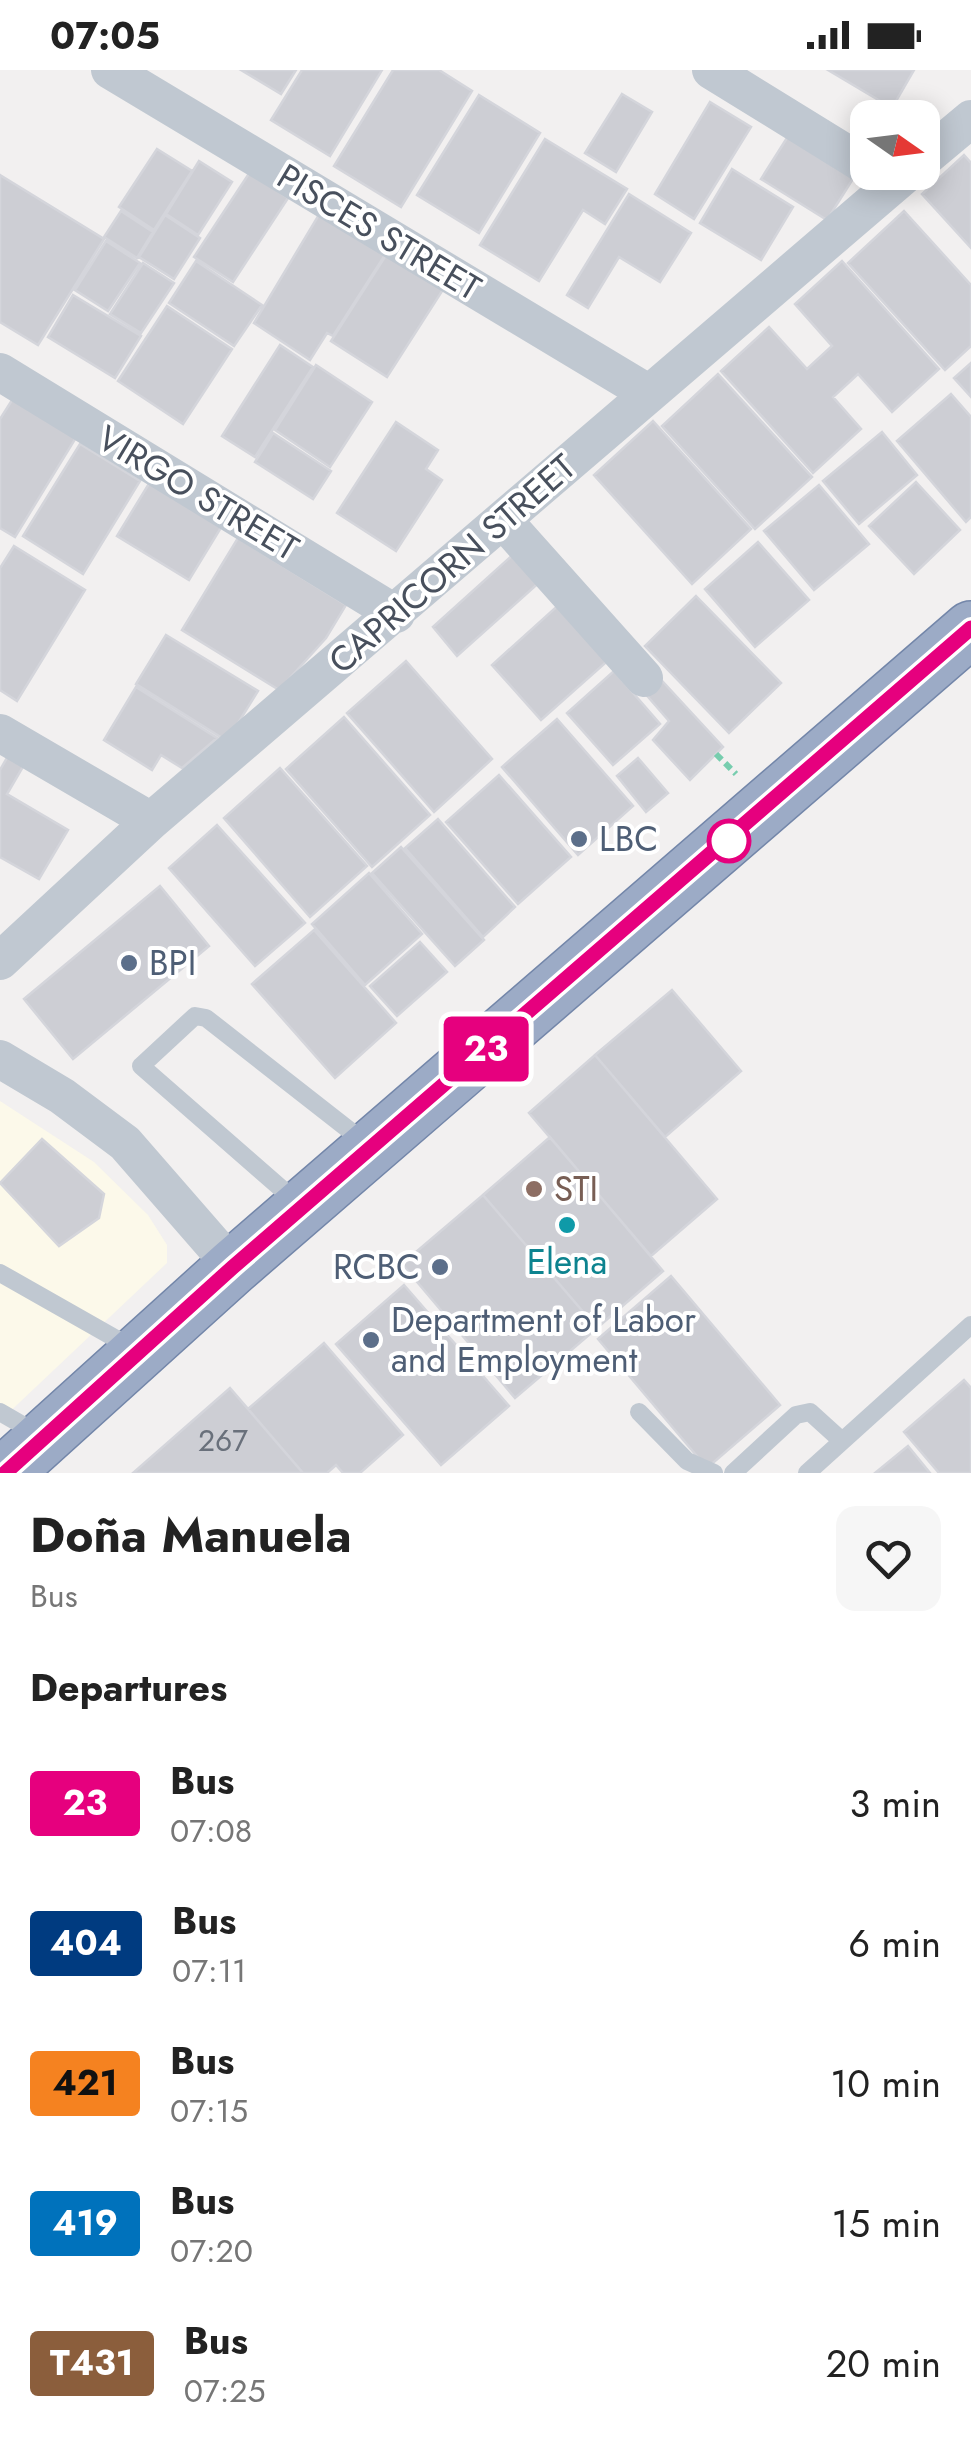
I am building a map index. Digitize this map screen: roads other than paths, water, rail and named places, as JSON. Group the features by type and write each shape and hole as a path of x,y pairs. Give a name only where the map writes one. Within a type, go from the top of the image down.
{"highway":[{"path":"16,1440 138,1351 971,628"}],"street":[{"name":"PISCES STREET","path":"110,70 648,394"},
{"path":"711,70 850,147"},
{"name":"CAPRICORN STREET","path":"940,140 971,119"},
{"name":"CAPRICORN STREET","path":"0,961 151,821 648,394 873,190"},
{"name":"VIRGO STREET","path":"0,372 396,614"},
{"path":"503,520 644,678"},
{"path":"0,732 151,821"},
{"path":"0,1059 62,1096 126,1143 233,1267"}],"lane":[{"path":"302,1208 141,1066 195,1016 206,1018 371,1148"},
{"path":"0,1273 138,1351"},
{"path":"807,1473 971,1325"},
{"path":"639,1412 687,1461 714,1473"},
{"path":"733,1473 796,1415 810,1412 842,1442"}],"place":[{"name":"LBC","path":"579,839"},
{"name":"BPI","path":"129,963"},
{"name":"STI","path":"534,1189"},
{"name":"Elena","path":"567,1225"},
{"name":"RCBC","path":"440,1267"},
{"name":"Department of Labor and Employment","path":"371,1340"}]}
